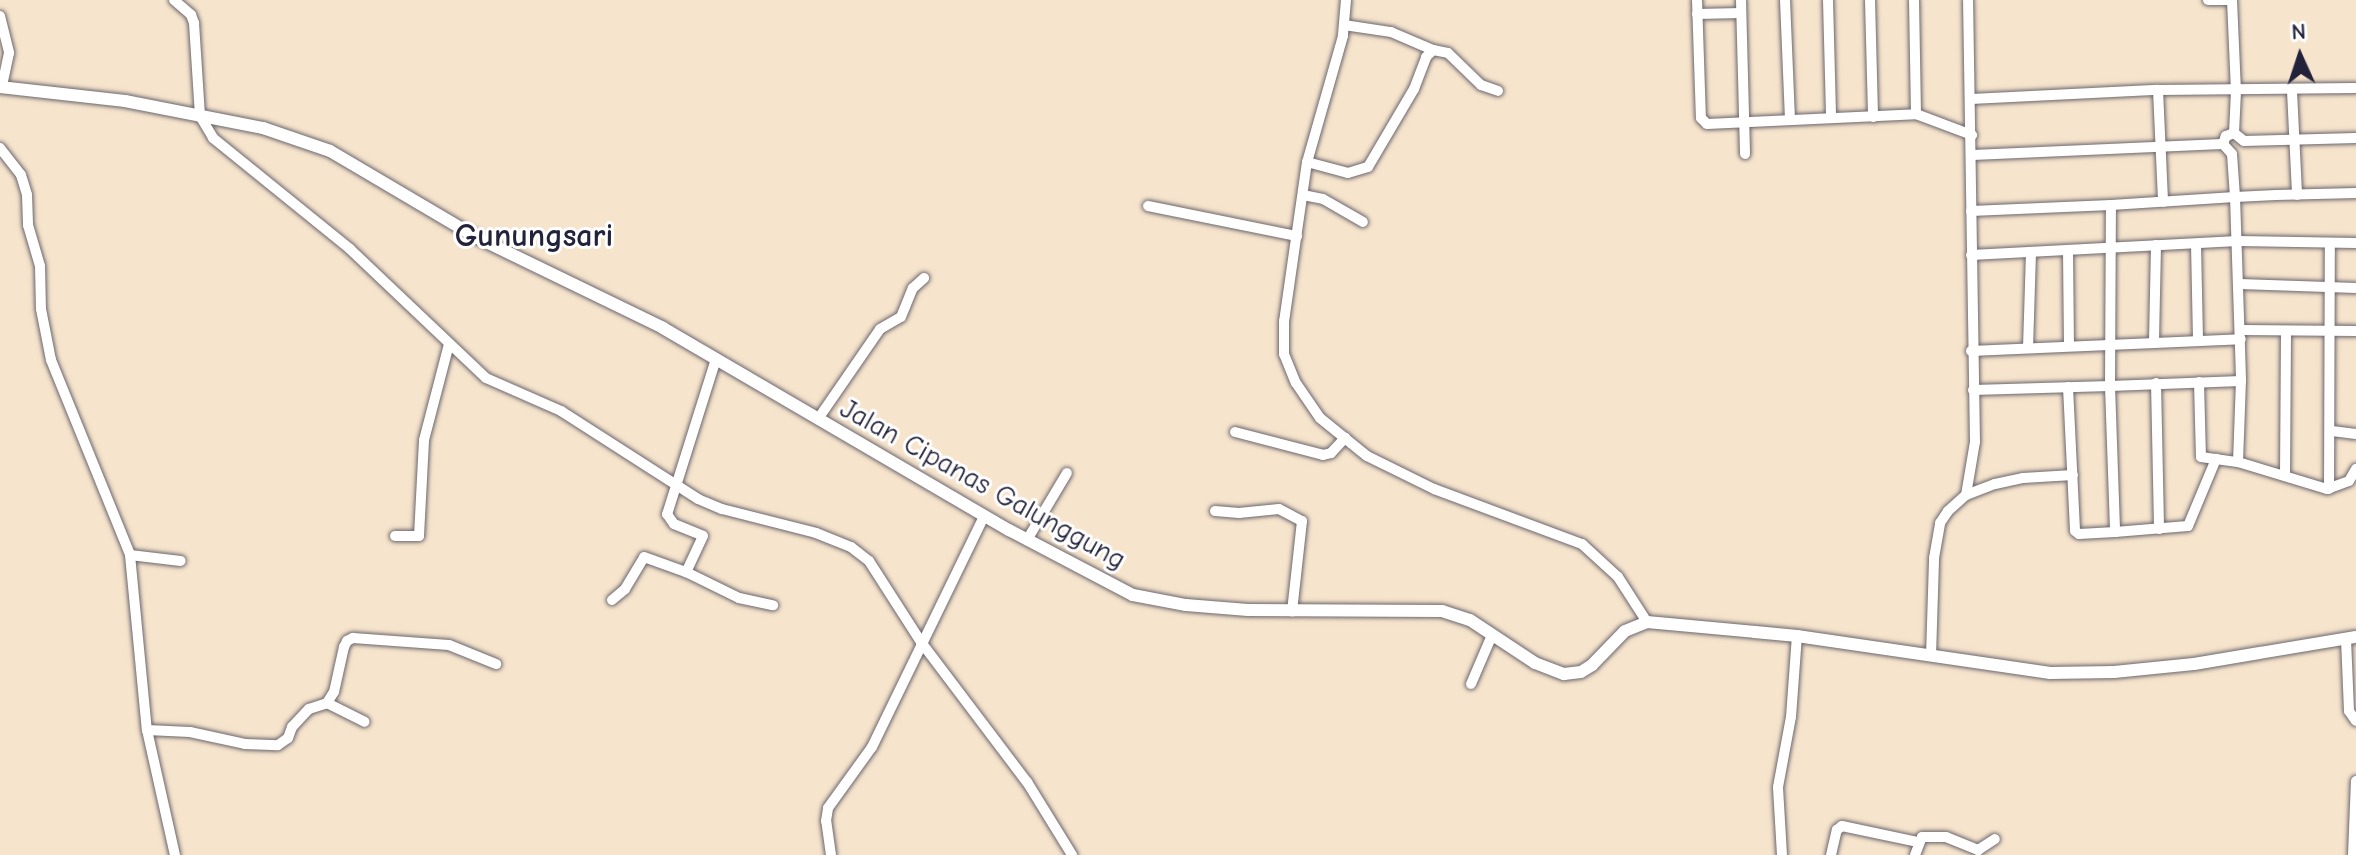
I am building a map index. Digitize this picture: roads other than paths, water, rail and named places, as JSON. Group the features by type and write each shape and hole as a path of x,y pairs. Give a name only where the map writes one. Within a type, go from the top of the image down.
{"street":[{"path":"174,0 191,15 194,23 206,117 213,138 350,249 486,378 561,411 722,509 816,533 851,547 869,561 921,642 1027,782 1072,855"},
{"path":"1346,0 1344,25 1329,90 1307,162 1284,321 1284,354 1296,383 1320,418 1367,456 1434,489 1582,544 1618,577 1647,622 1797,636 2050,673 2114,672 2194,664 2351,638 2346,661 2349,711 2356,721"},
{"path":"1697,0 1702,121 1916,114 1972,135"},
{"path":"1741,0 1745,154"},
{"path":"1785,0 1790,119"},
{"path":"1828,0 1831,117"},
{"path":"1870,0 1873,117"},
{"path":"1914,0 1916,114"},
{"path":"1966,495 1975,442 1971,351 1972,135 1968,0"},
{"path":"2208,0 2231,0 2236,91 2234,133"},
{"path":"1697,14 1741,13"},
{"path":"0,16 9,53 1,87"},
{"path":"1344,25 1391,32 1448,53 1481,85 1498,91"},
{"path":"1307,162 1348,173 1368,167 1414,89 1426,57 1433,50"},
{"name":"Jalan Cipanas Galunggung","path":"1,87 77,94 263,128 330,151 476,237 663,328 984,516 1133,595 1186,605 1442,611 1470,620 1535,663 1564,674 1581,672 1625,631 1647,622"},
{"path":"1971,99 2158,90 2356,88"},
{"path":"2158,90 2163,202"},
{"path":"2292,91 2297,195"},
{"path":"2234,133 2244,141 2356,138"},
{"path":"2223,144 2226,136 2234,133"},
{"path":"2232,154 2244,148 2244,141"},
{"path":"1972,155 2223,144"},
{"path":"2223,144 2232,154 2238,241 2241,335 2238,462"},
{"path":"0,148 21,175 27,195 28,225 40,266 41,309 51,360 130,555 147,730 175,855"},
{"path":"1971,211 2356,193"},
{"path":"1303,195 1323,199 1363,222"},
{"path":"2111,205 2110,386 2115,532"},
{"path":"1148,206 1297,236"},
{"path":"1971,255 2238,241 2356,243"},
{"path":"2329,489 2333,332 2330,243"},
{"path":"2196,244 2198,340"},
{"path":"2154,341 2156,245"},
{"path":"2068,251 2069,344"},
{"path":"2028,348 2031,253"},
{"path":"818,419 880,329 901,317 913,288 924,278"},
{"path":"2240,284 2356,288"},
{"path":"1971,351 2198,340 2286,331 2356,331"},
{"path":"2285,476 2286,331"},
{"path":"395,536 419,536 424,440 449,344"},
{"path":"686,572 703,536 668,518 667,509 716,359"},
{"path":"1973,390 2241,381"},
{"path":"2199,382 2199,454 2205,459 2238,462 2329,489 2349,481 2356,469"},
{"path":"2156,383 2159,529"},
{"path":"2068,387 2075,531 2079,534 2188,526 2216,459"},
{"path":"2332,431 2356,434"},
{"path":"1235,432 1323,455 1331,453 1345,438"},
{"path":"1027,540 1067,473"},
{"path":"1931,656 1934,558 1940,523 1966,495 2023,478 2073,475"},
{"path":"1215,511 1281,509 1302,521 1292,606"},
{"path":"831,855 826,821 828,808 872,747 984,516"},
{"path":"130,555 181,561"},
{"path":"612,600 625,589 644,557 686,572 739,598 773,605"},
{"path":"1471,684 1492,635"},
{"path":"1783,855 1778,787 1791,717 1797,636"},
{"path":"147,730 190,732 245,744 278,745 288,738 292,727 309,709 327,703 334,692 344,647 353,638 449,645 496,664"},
{"path":"327,703 365,722"},
{"path":"2353,855 2356,781"},
{"path":"1831,855 1837,830 1842,826 1918,842"},
{"path":"1915,855 1922,837 1936,835 1978,850 1995,839"}],"district":[{"name":"Gunungsari","path":"534,236"}]}
